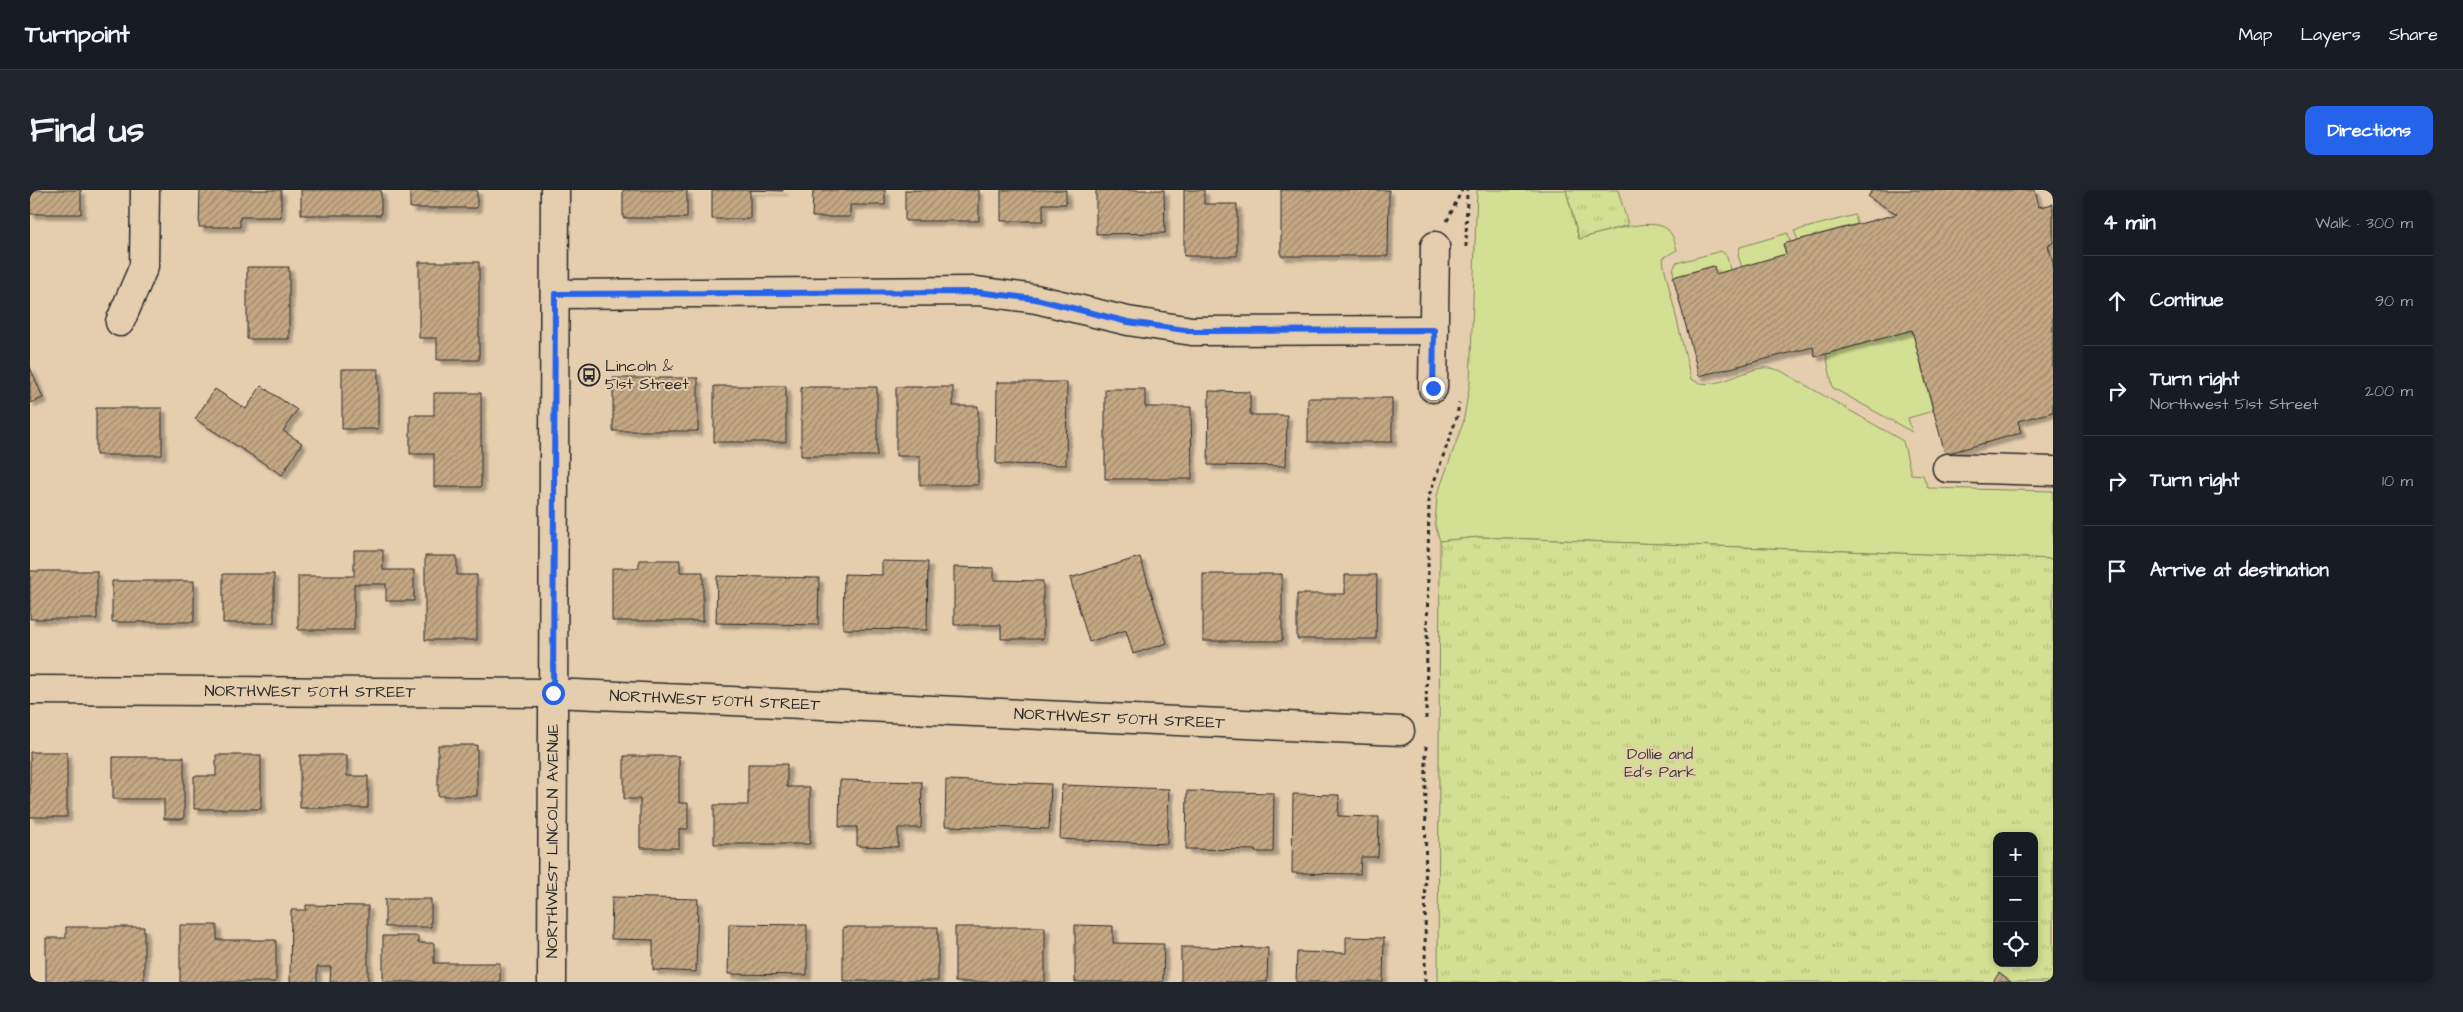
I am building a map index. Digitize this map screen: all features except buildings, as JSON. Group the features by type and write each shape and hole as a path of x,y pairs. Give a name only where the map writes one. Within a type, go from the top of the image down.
{"street":[{"path":"120,322 144,266 145,190"},
{"name":"NORTHWEST LINCOLN AVENUE","path":"552,982 555,190"},
{"path":"1433,388 1436,246"},
{"path":"555,294 977,292 1036,299 1128,322 1192,331 1434,330"},
{"path":"1947,468 2053,471"},
{"name":"NORTHWEST 50TH STREET","path":"30,690 553,693 1413,730"}],"path":[{"path":"1450,213 1462,190"},
{"path":"1466,256 1467,190"},
{"path":"1413,730 1429,496 1457,417 1460,398"},
{"path":"1425,982 1426,738"}],"green space":[{"path":"1477,190 1566,190 1579,239 1637,225 1660,225 1667,229 1672,236 1677,250 1663,258 1664,266 1691,379 1699,383 1708,384 1762,368 1781,371 1903,441 1911,474 1923,475 1928,488 2053,491 2053,559 1479,537 1440,541 1435,525 1437,496 1463,423 1470,383"},
{"path":"1566,190 1618,190 1628,225 1579,239"},
{"path":"1855,215 1857,224 1798,240 1794,231"},
{"path":"1788,233 1790,242 1786,254 1742,267 1738,255 1740,247"},
{"path":"1721,251 1727,256 1730,270 1716,274 1713,266 1674,277 1673,270 1676,263"},
{"path":"1912,330 1933,411 1908,418 1912,432 1833,388 1826,354"},
{"name":"Dollie and Ed's Park","path":"1479,537 2053,559 2053,982 1438,982 1440,541"}],"place":[{"name":"Lincoln & 51st Street","path":"589,375"}],"route":[{"path":"553,693 555,294 977,292 1036,299 1128,322 1192,331 1434,330 1433,388"}]}
